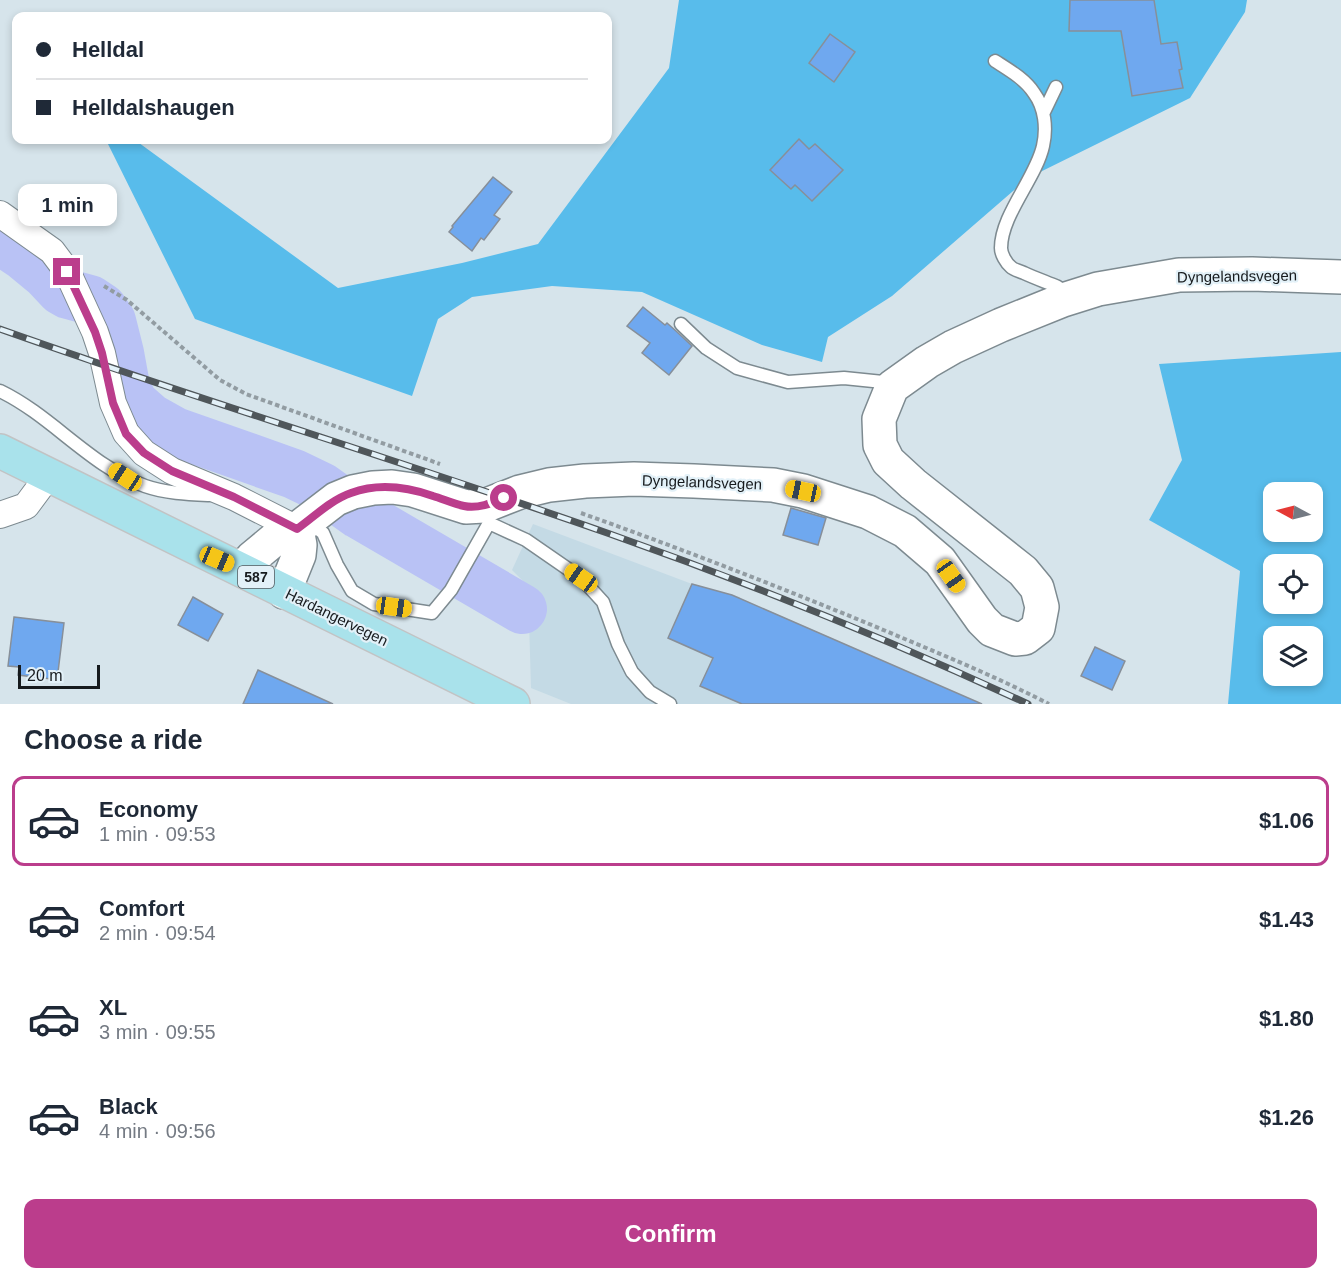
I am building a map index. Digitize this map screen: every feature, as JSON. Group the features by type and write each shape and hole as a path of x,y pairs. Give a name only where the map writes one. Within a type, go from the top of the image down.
{"main road":[{"name":"Hardangervegen","path":"0,451 513,704"}],"street":[{"path":"0,214 52,251 67,272 102,353 113,403 126,434 144,453 172,471 234,497 307,522 299,555 284,592"},
{"name":"Dyngelandsvegen","path":"242,569 282,533 307,522 336,499 353,492 373,488 392,487 413,490 486,514 520,492 549,485 634,479 773,485 803,491 868,512 905,531 940,561 982,620 992,630 1015,639 1025,638 1038,628 1042,607 1037,588 1023,571 913,484 888,461 880,445 879,419 892,387 953,347 1063,300 1098,289 1179,275 1252,274 1341,277"},
{"path":"0,515 26,506 49,475"}],"lane":[{"path":"995,61 1019,77 1034,93 1044,112 1045,130 1043,147 1006,224 1002,238 1002,255 1011,267 1058,287 1063,300"},
{"path":"1044,112 1056,87"},
{"path":"681,324 706,348 737,368 788,382 844,378 883,382 892,387"},
{"path":"0,391 18,399 92,456 125,477 164,491 234,497"},
{"path":"307,522 323,533 352,591 374,604 432,613 451,590 481,538 486,514 581,578 603,602 618,644 632,672 650,692 670,704"}],"shaded area":[{"path":"679,0 1247,0 1245,12 1190,98 1028,178 892,296 828,337 822,362 762,345 642,292 552,286 472,297 438,319 412,396 195,319 108,144 140,144 338,288 462,263 538,244 669,68"},
{"path":"1341,352 1341,704 1228,704 1240,571 1149,520 1182,460 1159,364"},
{"path":"533,524 692,584 740,597 982,704 571,704 531,688 528,586 512,570"}],"building":[{"path":"1070,0 1154,0 1161,44 1177,42 1183,88 1132,96 1121,31 1069,31"},
{"path":"830,34 855,52 834,82 809,63"},
{"path":"799,139 809,149 815,144 843,170 812,201 795,185 791,189 770,170"},
{"path":"493,177 512,192 494,215 500,219 472,251 449,232"},
{"path":"643,307 665,325 667,323 692,346 669,375 642,353 650,343 627,326"},
{"path":"791,508 826,518 818,545 783,535"},
{"path":"692,584 732,595 982,704 742,704 700,686 713,658 668,638"},
{"path":"193,597 223,614 208,641 178,625"},
{"path":"14,617 64,623 58,672 52,672 51,679 18,675 19,667 8,666"},
{"path":"1095,647 1125,661 1112,690 1081,676"},
{"path":"258,670 333,704 243,704"}],"waterway":[{"path":"0,240 23,255 61,290 90,300 102,308 111,321 125,386 133,403 150,418 175,432 294,474 321,487 359,514 522,609"}],"railway":[{"path":"0,329 663,553 821,614 1028,704"}],"route":[{"path":"67,272 95,332 113,403 126,434 144,453 172,471 234,497 297,529 336,499 353,492 373,488 392,487 413,490 466,507 484,506 504,498"}]}
